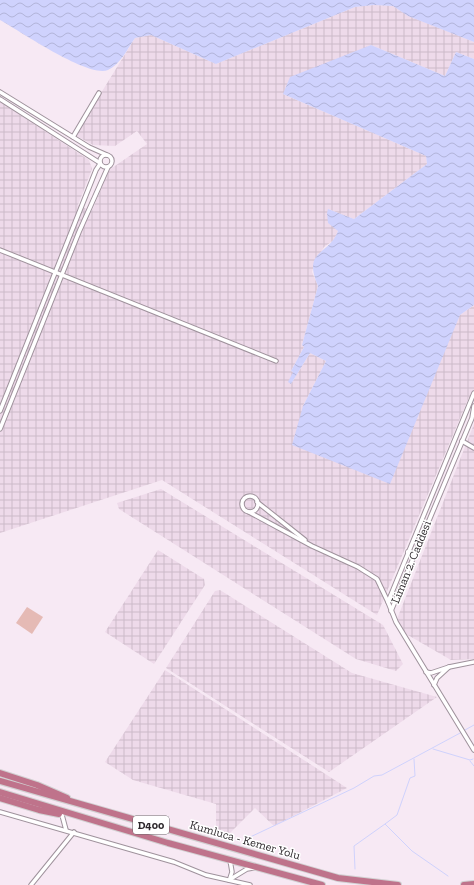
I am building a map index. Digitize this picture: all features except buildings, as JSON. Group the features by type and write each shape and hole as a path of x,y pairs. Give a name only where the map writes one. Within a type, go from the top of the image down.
{"highway":[{"name":"Kumluca - Kemer Yolu","path":"0,773 36,785 88,807"},
{"name":"Kumluca - Kemer Yolu","path":"0,781 338,878 398,885"},
{"name":"D400","path":"0,792 254,868 322,885"},
{"name":"D400","path":"0,798 39,810 90,820"},
{"path":"464,885 474,884"}],"street":[{"path":"0,92 89,147 107,155 112,159 112,163 108,167 79,232 0,429"},
{"path":"73,137 99,93"},
{"path":"0,99 104,167 108,167"},
{"path":"0,411 96,170 100,164 100,157 107,155"},
{"path":"73,229 79,232"},
{"path":"0,250 276,361"},
{"name":"Liman 2. Caddesi","path":"391,611 388,602 474,393"},
{"path":"468,408 474,407"},
{"name":"Liman 2. Caddesi","path":"391,611 472,418 474,407"},
{"path":"462,441 474,448"},
{"path":"453,443 460,446"},
{"path":"312,546 252,497 245,498 243,507 249,512 312,546 358,567 377,579 388,602"},
{"path":"249,512 256,509 257,502"},
{"path":"408,552 415,554"},
{"path":"391,611 396,622 474,750"},
{"path":"426,672 432,673 449,667 474,662"},
{"path":"434,685 437,678 449,667"},
{"path":"0,812 74,832 174,862 206,875 250,885"},
{"path":"62,815 66,830"},
{"path":"31,885 74,832"},
{"path":"229,880 232,872 230,860"},
{"path":"229,880 247,869 254,868"}],"shaded area":[{"path":"374,5 393,6 409,16 474,42 474,59 456,52 445,76 371,45 283,94 426,156 427,164 354,219 328,209 338,231 334,240 324,247 314,265 312,272 318,286 302,345 304,347 291,371 293,372 291,384 310,353 326,361 303,406 460,315 474,305 474,400 469,397 377,615 162,480 0,533 0,102 89,160 92,169 78,205 92,211 109,170 147,144 137,131 115,146 93,145 75,135 135,38 151,35 216,64 355,7"},
{"path":"474,424 474,659 451,660 406,634 397,619"},
{"path":"161,489 383,625 403,664 396,671 356,659 119,509 117,503"},
{"path":"158,550 204,579 205,585 154,664 105,632"},
{"path":"220,590 352,673 437,697 329,772 166,668 215,591"},
{"path":"27,607 43,617 32,634 16,623"},
{"path":"165,670 347,788 274,826 255,808 225,838 216,835 216,804 133,780 105,762"}],"water":[{"path":"0,0 474,0 474,42 408,16 393,6 374,5 355,7 216,64 151,35 135,38 123,56 112,68 98,71 70,61 0,20"},
{"path":"371,45 445,76 456,52 474,59 474,305 460,315 390,484 292,445 303,406 326,361 310,353 291,384 288,382 293,372 291,371 304,347 302,345 318,286 313,265 315,259 334,239 338,231 328,223 328,209 354,219 427,164 426,156 283,94 290,77"}],"waterway":[{"path":"465,730 474,725"},
{"path":"246,839 354,788 374,776 382,775 462,732"},
{"path":"433,749 470,760 473,759"},
{"path":"414,759 415,776 410,778 397,815 385,824 412,851 448,876"},
{"path":"470,761 474,766"},
{"path":"355,869 354,846 385,824"}]}
